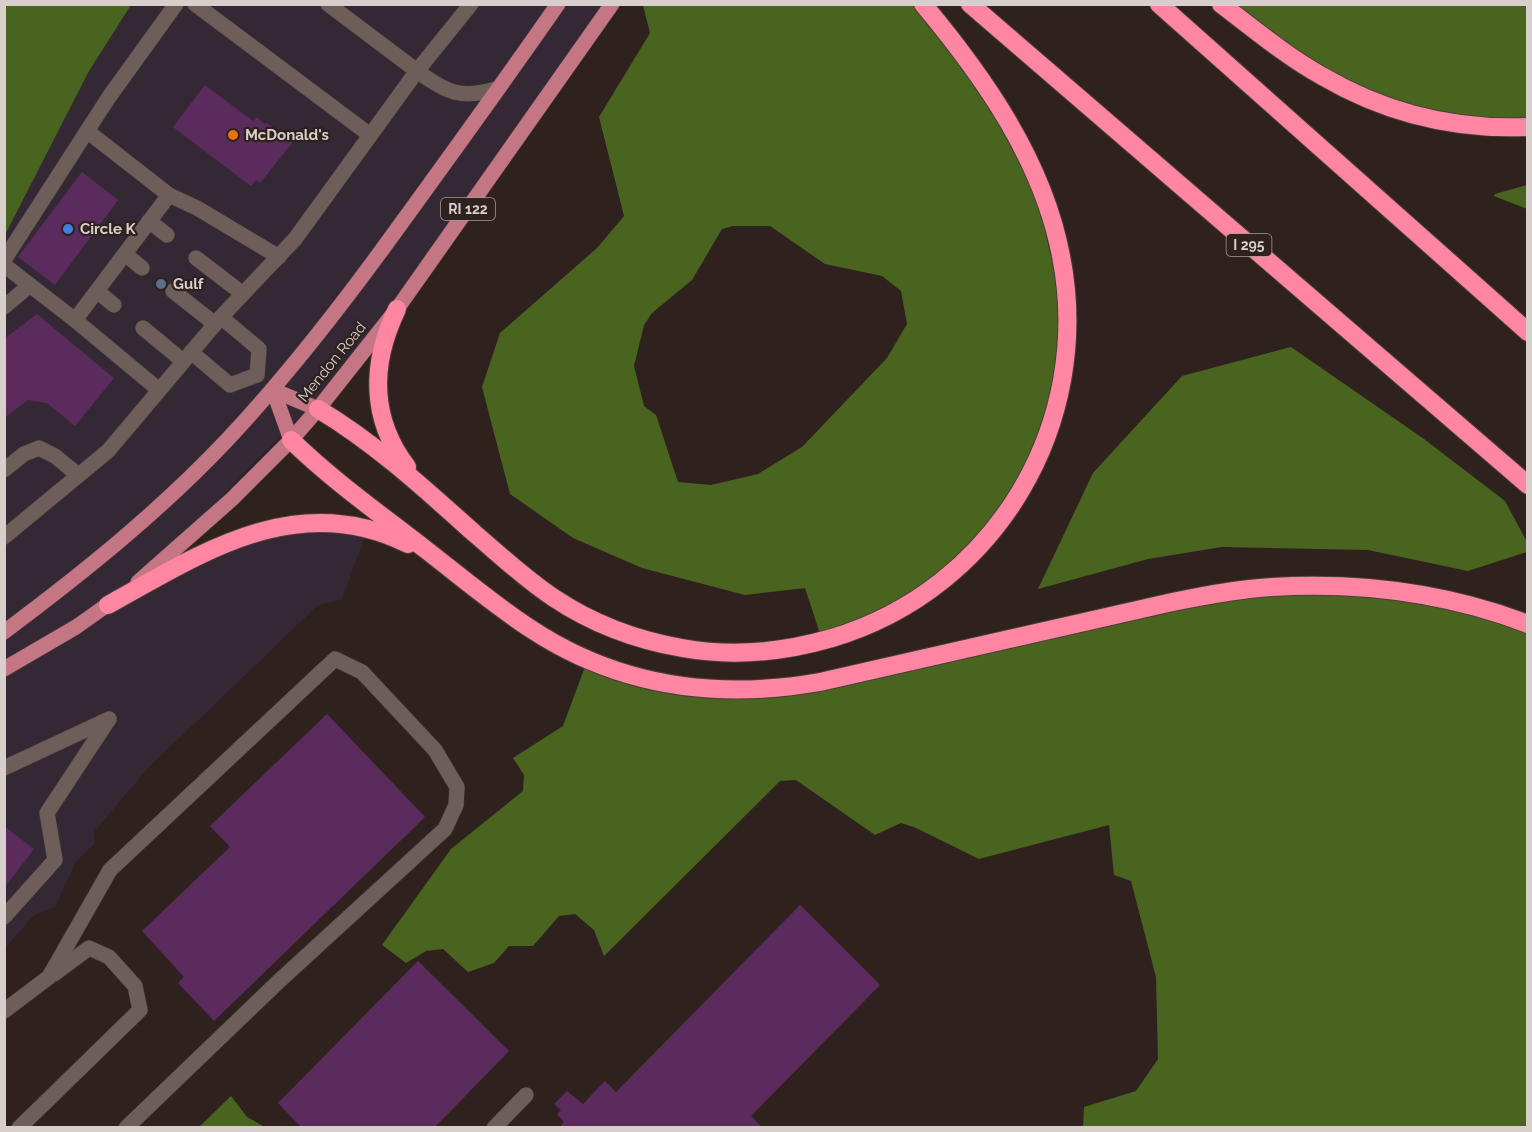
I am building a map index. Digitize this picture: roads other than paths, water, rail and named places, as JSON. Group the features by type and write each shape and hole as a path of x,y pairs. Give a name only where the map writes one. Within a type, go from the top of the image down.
{"highway":[{"path":"318,409 359,436 428,492 513,567 561,602 599,623 626,634 685,649 751,653 793,648 842,635 866,626 909,604 963,563 993,531 1021,492 1045,443 1061,388 1067,342 1068,307 1055,230 1025,154 983,81 923,4"},
{"name":"I 295","path":"970,4 1527,486"},
{"path":"1159,4 1527,332"},
{"path":"1221,4 1321,76 1386,107 1458,125 1483,128 1527,128"},
{"path":"397,309 388,327 379,361 380,406 393,445 411,473 428,492"},
{"path":"291,440 338,481 532,630 585,658 614,670 681,687 749,691 786,688 1168,603 1271,587 1354,587 1417,594 1463,604 1527,624"},
{"path":"108,605 225,543 260,530 294,524 330,523 367,529 406,543 455,572"}],"main road":[{"name":"Mendon Road","path":"4,632 63,588 152,514 226,441 273,390 353,289 558,4"},
{"name":"Mendon Road","path":"4,669 68,632 108,605 201,529 291,440 397,309 612,4"},
{"path":"273,390 318,409"},
{"path":"273,390 291,440"}],"lane":[{"path":"4,260 109,97 176,4"},
{"path":"195,4 370,135"},
{"path":"328,4 417,71 452,93 482,94 499,88"},
{"path":"4,537 108,451 218,321 295,238 417,71 471,4"},
{"path":"87,131 169,195 197,208 279,256"},
{"path":"75,320 169,195"},
{"path":"149,221 167,235"},
{"path":"124,254 142,268"},
{"path":"196,258 243,294"},
{"path":"4,265 159,390"},
{"path":"4,307 30,285"},
{"path":"97,291 114,305"},
{"path":"173,291 259,349 257,375"},
{"path":"143,328 230,385 257,375"},
{"path":"257,375 273,390"},
{"path":"4,470 24,454 39,448 55,456 78,476"},
{"path":"49,977 110,870 335,659 362,672 435,750 457,788 456,805 445,829 278,982 126,1128"},
{"path":"4,768 109,719 47,813 55,860 4,917"},
{"path":"4,1011 89,948 109,957 135,986 140,1010 19,1128"},
{"path":"494,1128 526,1095"}],"place":[{"name":"McDonald's","path":"233,135"},
{"name":"Circle K","path":"68,229"},
{"name":"Gulf","path":"161,284"}]}
